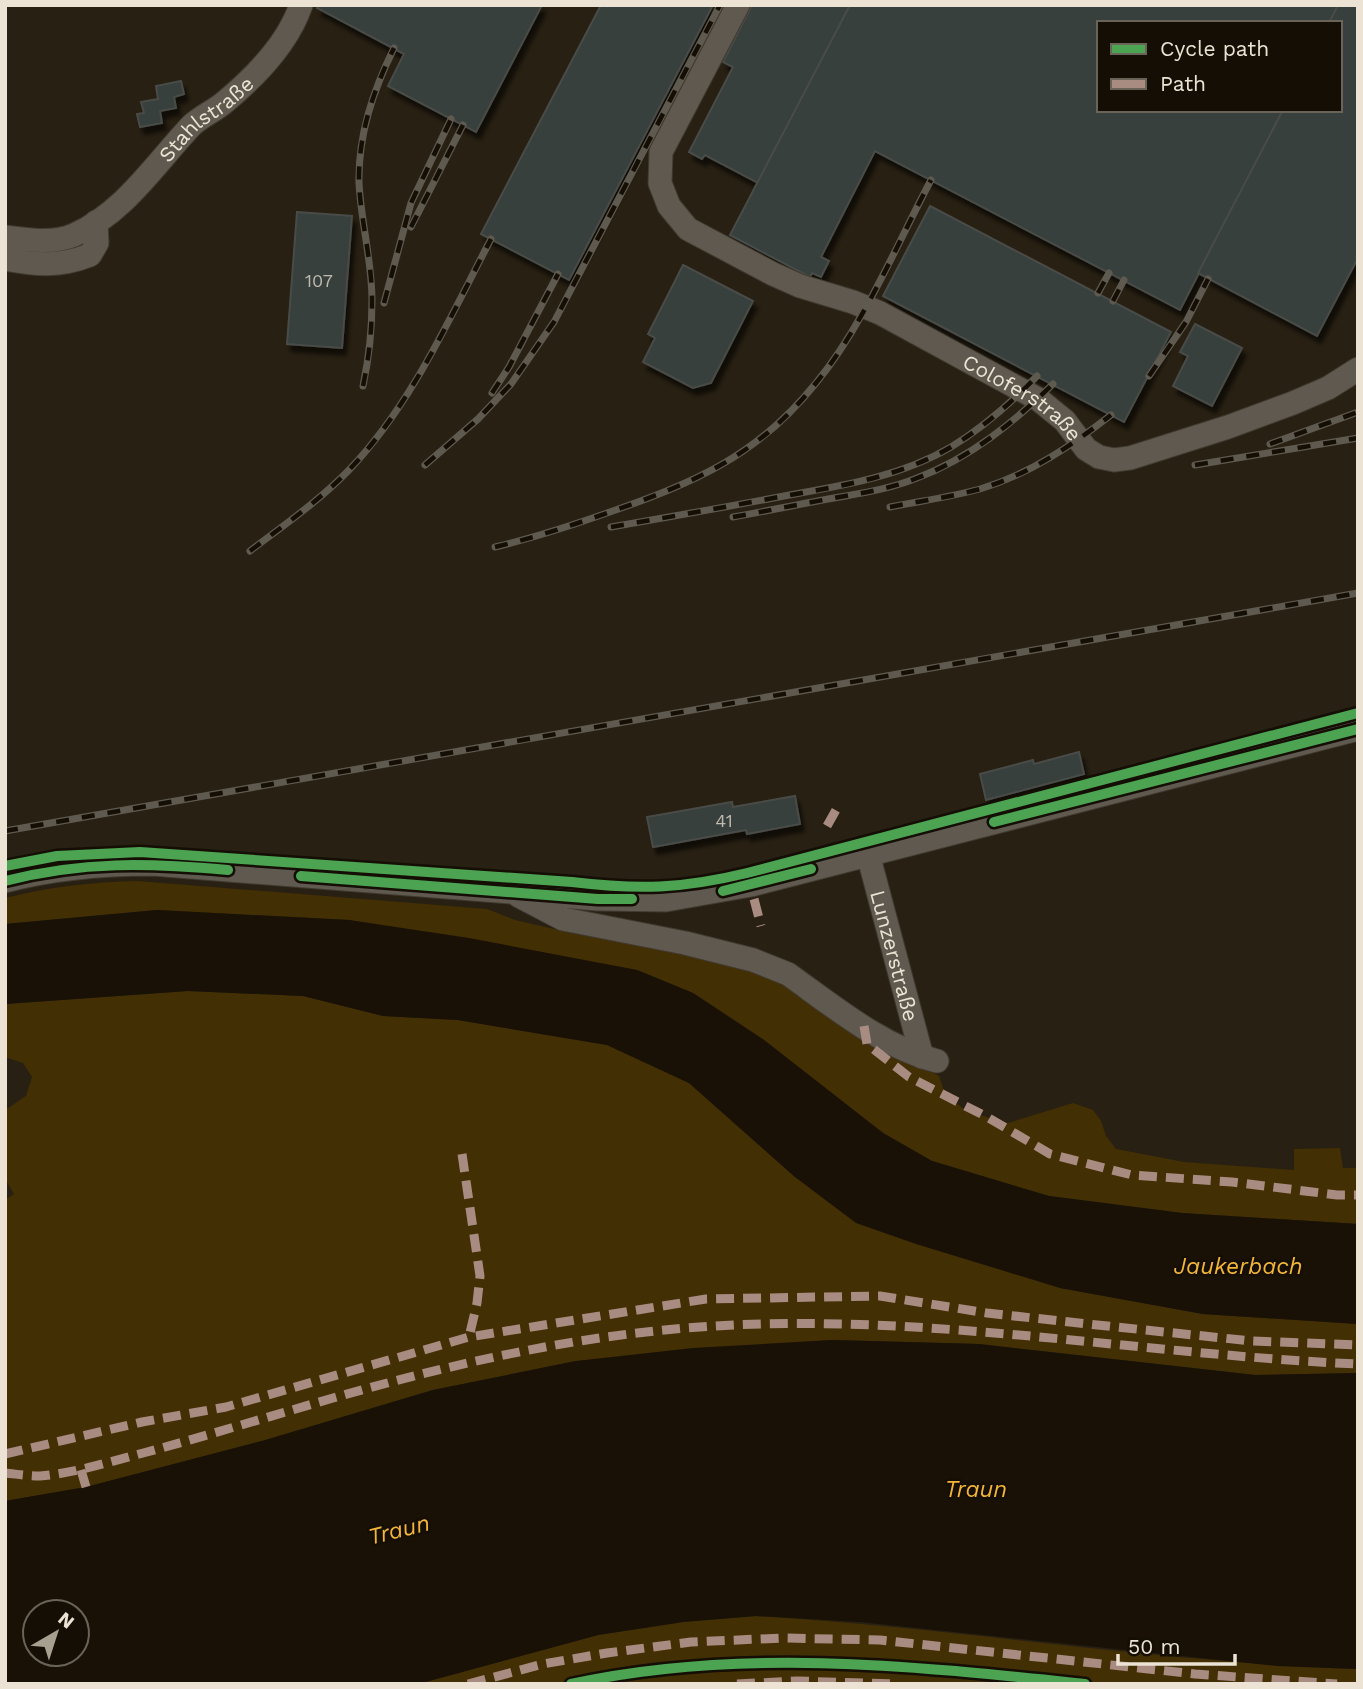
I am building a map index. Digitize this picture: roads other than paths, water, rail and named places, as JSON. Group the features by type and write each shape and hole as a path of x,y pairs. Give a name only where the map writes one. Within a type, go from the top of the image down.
{"street":[{"name":"Stahlstraße","path":"5,237 54,240 72,236 124,201 194,123 224,103 258,71 296,19 301,5"},
{"name":"Coloferstraße","path":"738,5 661,152 660,183 669,206 688,229 800,286 880,313 1013,384 1051,408 1065,421 1086,449 1099,457 1130,458 1228,427 1316,393 1358,369"},
{"path":"5,260 49,265 69,263 90,255 97,243 96,222"},
{"path":"5,881 73,867 153,864 598,899 676,899 751,885 1358,729"},
{"name":"Lunzerstraße","path":"513,892 563,919 685,943 772,966 864,1026 930,1059 868,854"}],"water":[{"name":"Jaukerbach","path":"157,910 349,920 469,938 637,970 693,993 764,1040 883,1133 932,1161 1049,1196 1182,1213 1358,1224 1358,1324 1203,1314 1060,1288 856,1223 795,1177 689,1083 607,1045 458,1020 383,1016 303,996 188,991 5,1004 5,924"},
{"name":"Traun","path":"832,1340 979,1344 1255,1375 1358,1373 1358,1669 1277,1666 860,1622 756,1616 683,1622 598,1635 418,1684 5,1684 5,1501 86,1487 262,1441 433,1390 576,1361 693,1348"}],"railway":[{"path":"425,465 478,419 511,384 554,322 720,5"},
{"path":"363,386 370,343 372,300 360,198 359,165 368,114 394,48"},
{"path":"384,303 411,203 451,119"},
{"path":"411,227 463,125"},
{"path":"495,547 565,527 668,490 722,464 771,430 816,383 849,337 931,180"},
{"path":"250,551 326,492 349,470 392,417 428,360 491,239"},
{"path":"1098,293 1109,273"},
{"path":"492,393 509,367 558,274"},
{"path":"1149,376 1186,322 1208,279"},
{"path":"1113,301 1124,280"},
{"path":"611,527 848,484 911,466 951,447 975,431 1037,376"},
{"path":"733,517 876,490 917,478 973,450 1053,384"},
{"path":"1270,444 1358,412"},
{"path":"890,507 969,492 998,483 1065,448 1111,415"},
{"path":"1195,465 1358,438"},
{"path":"5,831 1358,593"}]}
